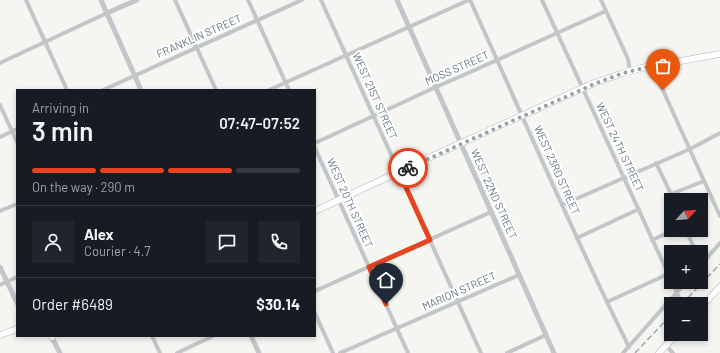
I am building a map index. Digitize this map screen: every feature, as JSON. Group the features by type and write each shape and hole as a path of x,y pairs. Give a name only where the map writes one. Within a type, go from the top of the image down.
{"main road":[{"path":"316,211 460,143 608,78 652,66 720,54"},
{"path":"708,300 720,287"},
{"path":"0,335 14,330"},
{"path":"659,353 671,341"}],"street":[{"path":"26,0 67,89"},
{"path":"100,0 141,89"},
{"path":"0,63 137,0"},
{"path":"175,0 216,89"},
{"path":"248,0 289,89"},
{"name":"FRANKLIN STREET","path":"105,89 302,0"},
{"name":"WEST 21ST STREET","path":"321,0 481,353"},
{"name":"WEST 22ND STREET","path":"397,0 554,353"},
{"path":"271,89 470,0"},
{"name":"WEST 23RD STREET","path":"470,0 577,238 629,347"},
{"name":"WEST 24TH STREET","path":"542,0 664,266"},
{"path":"601,0 628,59 630,71"},
{"name":"MOSS STREET","path":"316,143 606,11"},
{"path":"652,66 720,216"},
{"path":"0,105 16,140"},
{"path":"0,137 16,129"},
{"path":"562,205 690,149 720,134"},
{"name":"WEST 20TH STREET","path":"316,150 408,353"},
{"path":"656,163 671,194 704,181"},
{"path":"0,211 16,204"},
{"path":"577,238 638,209"},
{"path":"316,291 491,212"},
{"path":"652,240 664,235"},
{"path":"708,257 720,244"},
{"path":"0,268 16,301"},
{"name":"MARION STREET","path":"340,353 519,275"},
{"path":"607,302 664,276"},
{"path":"0,285 16,278"},
{"name":"WEST 24TH STREET","path":"675,289 679,297"},
{"path":"623,353 680,289"},
{"path":"316,315 333,353"},
{"path":"507,353 546,335"},
{"path":"52,337 60,353"},
{"path":"152,337 160,353"},
{"path":"177,353 212,337"},
{"path":"251,337 259,353"},
{"path":"666,346 673,353"}],"railway":[{"path":"689,297 720,264"},
{"path":"635,353 664,322"}],"way so far":[{"path":"408,168 594,84 623,73 652,66 663,90"}],"route":[{"path":"386,304 369,267 430,240 399,172 408,168"}]}
